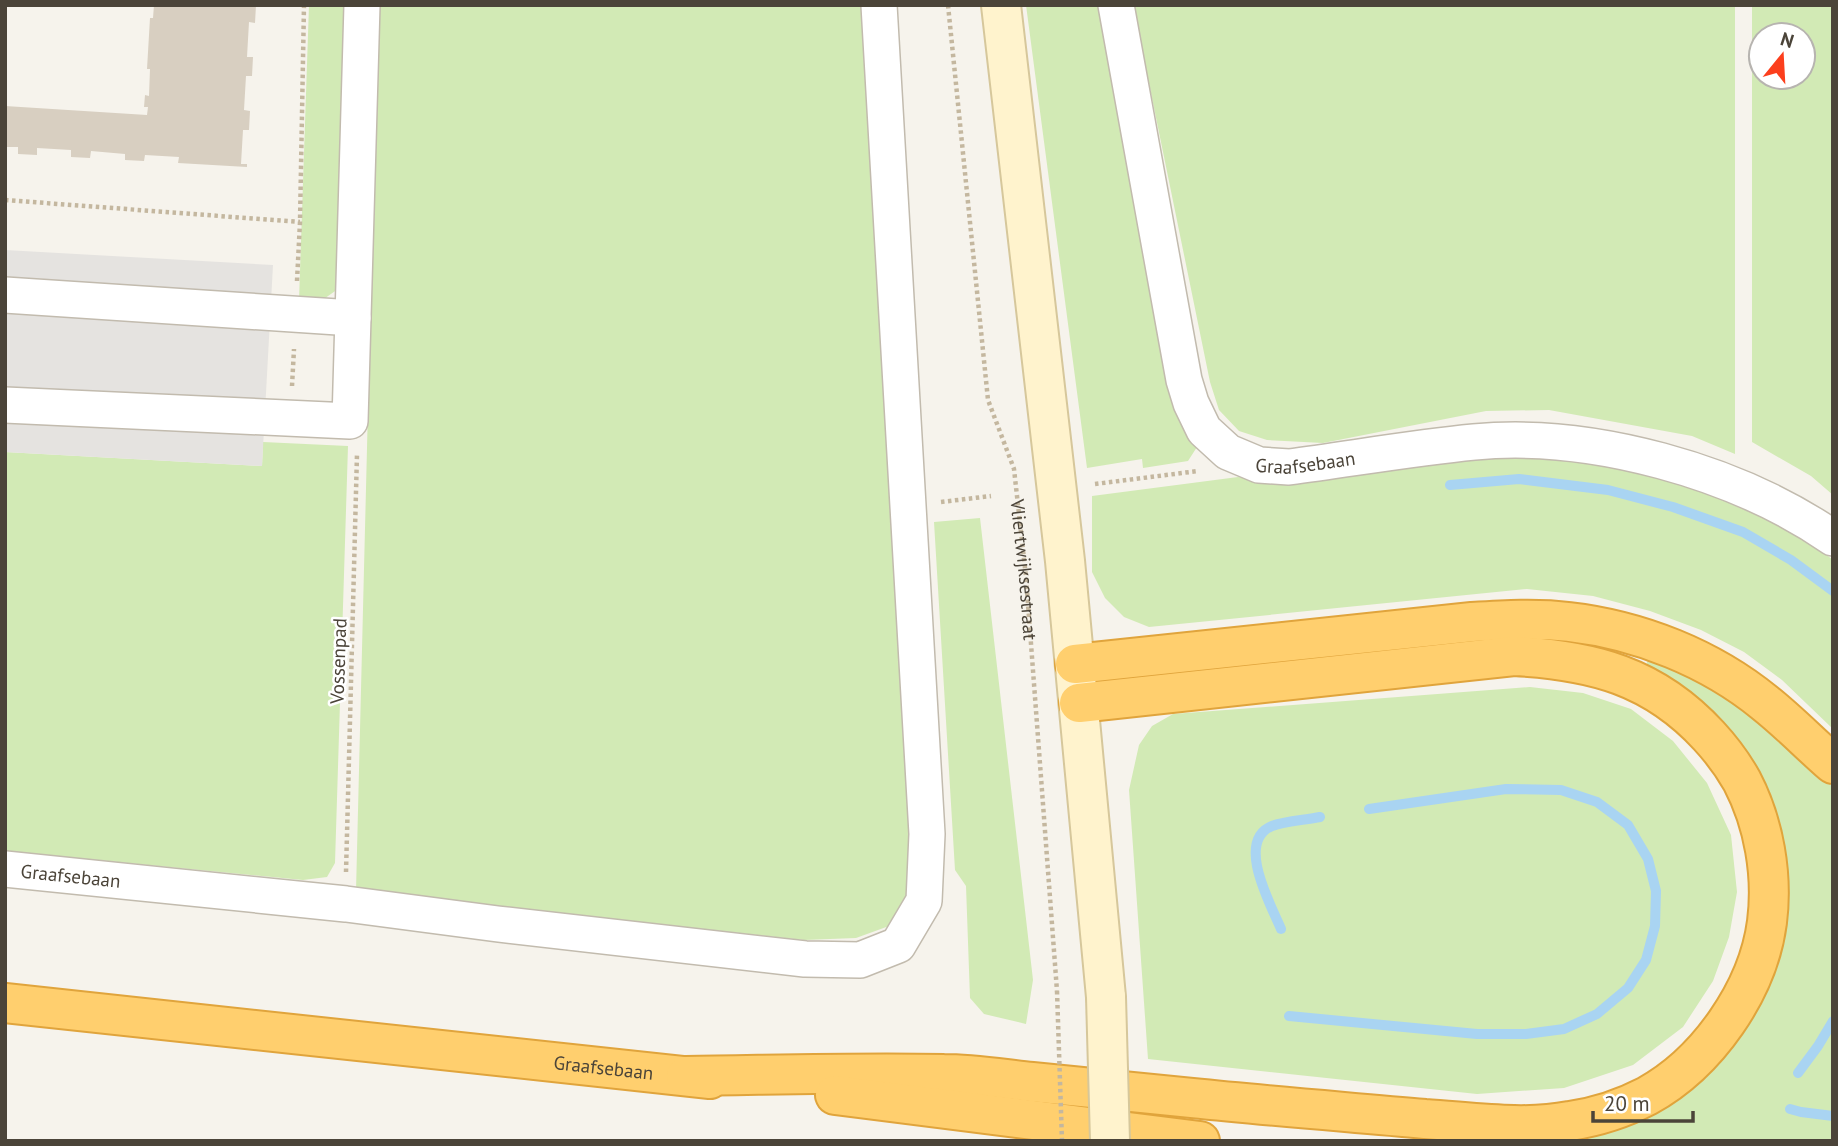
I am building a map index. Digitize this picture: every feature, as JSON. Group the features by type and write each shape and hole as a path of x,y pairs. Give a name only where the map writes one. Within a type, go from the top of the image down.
{"highway":[{"path":"1075,664 1472,622 1531,619 1569,622 1645,638 1728,676 1766,703 1833,764"},
{"path":"685,1076 947,1074 1284,1107 1482,1123 1527,1125 1569,1122 1609,1111 1646,1096 1677,1075 1724,1026 1741,999 1751,976 1767,923 1767,866 1763,835 1742,781 1720,748 1671,700 1619,673 1551,658 1514,656 1079,703"},
{"name":"Graafsebaan","path":"5,1003 685,1076 1200,1141"}],"street":[{"path":"5,405 349,421 362,5"},
{"path":"879,5 909,506"},
{"name":"Vliertwijksestraat","path":"1001,5 1079,703 1106,997 1110,1141"},
{"name":"Graafsebaan","path":"1116,5 1184,380 1204,430 1228,452 1259,465 1289,467 1475,442 1545,441 1610,449 1679,465 1741,489 1806,520 1833,538"},
{"path":"5,295 353,318"},
{"name":"Graafsebaan","path":"5,869 345,904 805,959 859,960 898,945 924,901 927,834 909,506"}],"path":[{"path":"5,200 300,222 304,5"},
{"name":"Vliertwijksestraat","path":"948,5 988,400 1014,469 1026,578 1057,991 1062,1141"},
{"name":"Vossenpad","path":"345,904 358,435 349,421"},
{"path":"1095,484 1200,470 1228,452"},
{"path":"909,506 991,496"}],"green space":[{"path":"309,5 351,5 338,289 321,301 299,301"},
{"path":"378,5 866,5 913,893 889,926 856,938 804,940 356,891"},
{"path":"1026,5 1098,5 1170,382 1197,447 1188,461 1143,468 1142,459 1087,468"},
{"path":"1133,5 1735,5 1735,454 1692,436 1549,410 1486,411 1323,443 1267,440 1239,431 1219,410 1210,382"},
{"path":"1752,5 1833,5 1833,495 1811,476 1752,442 1752,91 1817,91 1817,21 1752,21"},
{"path":"263,442 348,446 335,863 327,877 303,880 5,851 5,452 262,466"},
{"path":"1545,457 1611,465 1676,480 1800,534 1833,560 1833,729 1782,680 1744,652 1701,630 1650,611 1593,596 1527,589 1149,627 1124,617 1105,598 1092,572 1092,496 1238,477 1292,485 1480,458"},
{"path":"980,518 1033,980 1026,1024 984,1014 970,998 966,886 955,870 934,522"},
{"path":"1649,656 1686,671 1746,708 1833,787 1833,1141 1547,1141 1658,1111 1788,891 1780,826 1758,771 1740,742 1685,691 1646,666"},
{"path":"1530,687 1583,693 1631,709 1673,741 1707,783 1731,835 1737,892 1729,937 1713,981 1683,1027 1633,1065 1564,1088 1477,1094 1148,1059 1129,790 1139,745 1152,726 1173,714"}],"shaded area":[{"path":"5,250 273,265 262,466 5,452"}],"building":[{"path":"154,5 256,5 255,23 249,22 247,57 253,57 252,76 246,76 244,110 250,111 249,130 243,130 241,164 247,164 247,167 178,163 179,157 145,155 144,161 125,160 125,154 91,151 90,158 71,157 71,150 37,148 37,155 18,154 18,147 5,147 5,106 147,115 148,107 144,107 145,95 149,96 150,69 147,69 150,18 153,18"}],"waterway":[{"path":"1450,485 1519,479 1608,490 1673,507 1743,532 1791,560 1833,591"},
{"path":"1289,1016 1477,1034 1526,1034 1564,1029 1597,1014 1628,988 1646,960 1655,926 1656,891 1648,859 1628,825 1597,802 1561,790 1506,789 1369,809"},
{"path":"1281,929 1259,874 1256,845 1261,834 1272,826 1320,817"},
{"path":"1798,1073 1833,1021"},
{"path":"1790,1109 1833,1116"}]}
